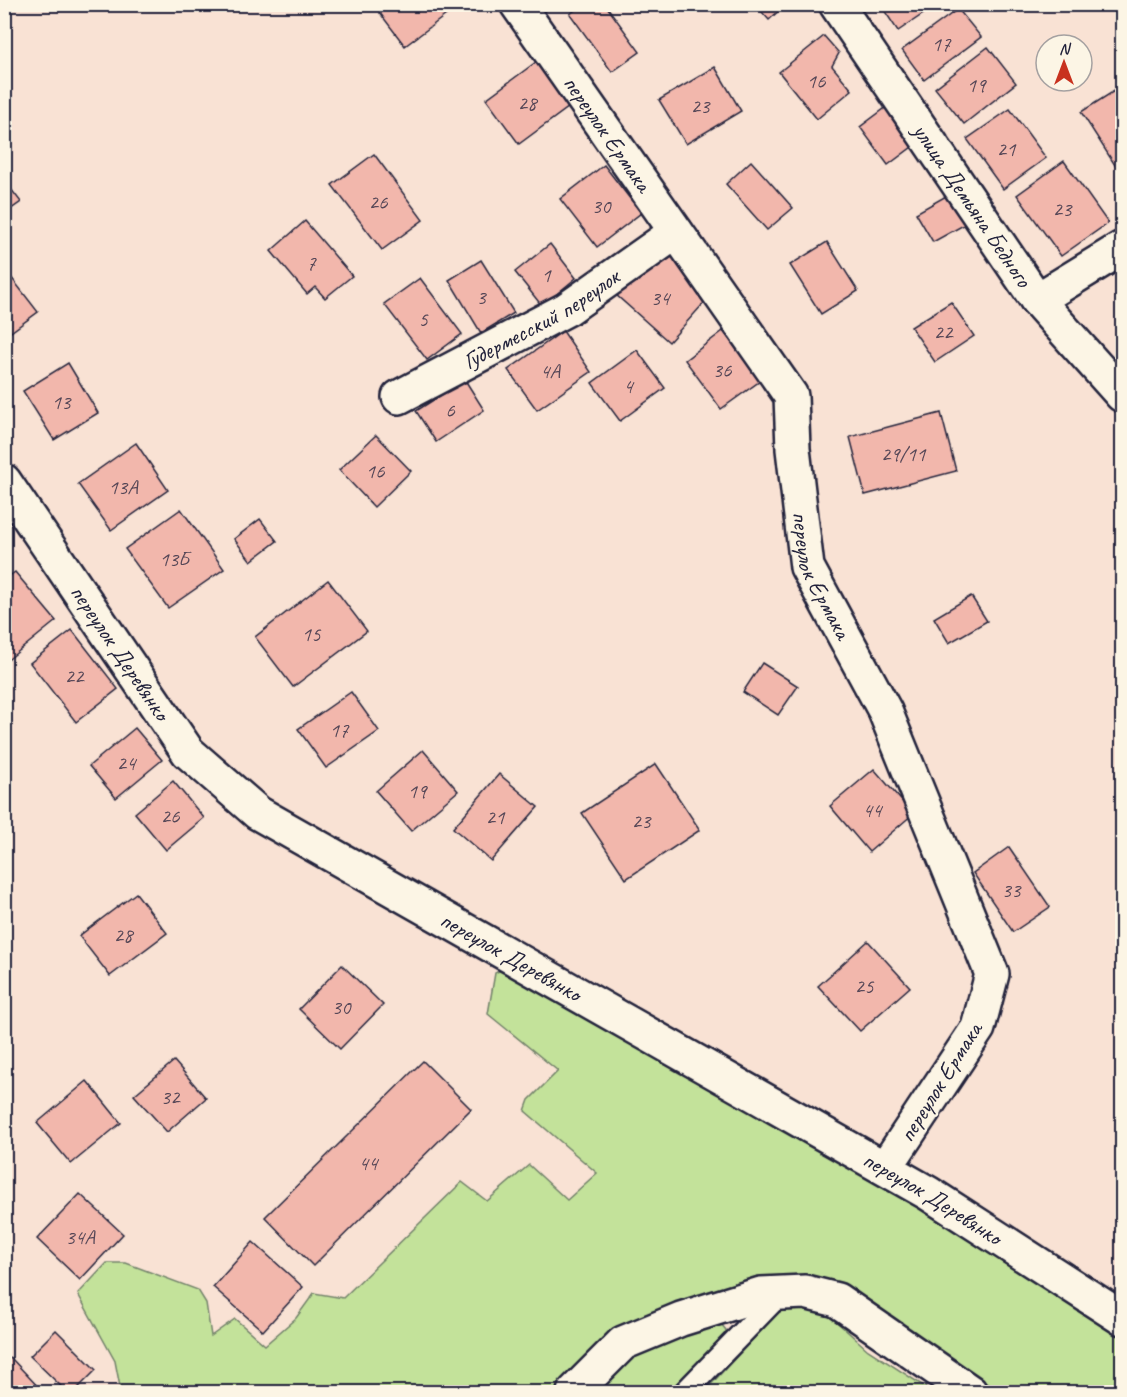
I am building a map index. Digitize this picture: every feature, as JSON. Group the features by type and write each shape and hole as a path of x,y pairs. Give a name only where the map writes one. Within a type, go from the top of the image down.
{"street":[{"name":"переулок Ермака","path":"517,4 790,396 793,449 807,567 885,711 992,974 978,1028 885,1168"},
{"name":"улица Демьяна Бедного","path":"836,4 1037,300 1122,395"},
{"name":"Гудермесский переулок","path":"399,398 567,309 676,232"},
{"path":"1037,300 1122,248"},
{"name":"переулок Деревянко","path":"4,481 188,752 258,813 928,1193 1122,1318"},
{"path":"574,1392 623,1343 681,1319 760,1294 805,1292 837,1300 970,1392"}],"lane":[{"path":"684,1392 781,1293"}],"green space":[{"path":"510,965 878,1178 1116,1327 1122,1334 1122,1385 1116,1392 1004,1392 944,1363 846,1291 596,1353 554,1392 121,1392 115,1361 78,1294 107,1263 126,1263 198,1290 206,1303 211,1336 235,1319 265,1345 296,1318 314,1293 343,1298 462,1182 487,1201 529,1165 567,1200 597,1173 525,1111 529,1100 558,1071 488,1014 495,973"},
{"path":"792,1307 830,1316 868,1350 933,1392 704,1392 777,1313"},
{"path":"711,1324 721,1324 726,1330 724,1341 671,1392 591,1392 627,1357"}],"building":[{"path":"373,4 456,4 458,6 405,46"},
{"path":"583,4 605,4 640,52 612,72 570,14"},
{"path":"755,4 786,4 769,20"},
{"path":"880,4 938,4 898,31"},
{"path":"958,9 981,37 924,80 902,50"},
{"path":"824,36 839,53 832,66 852,90 817,119 779,72"},
{"path":"988,47 1016,83 964,124 935,88"},
{"path":"536,62 569,107 519,144 486,99"},
{"path":"715,67 741,111 686,144 659,100"},
{"path":"1122,86 1122,176 1081,112"},
{"path":"892,103 920,141 888,165 860,127"},
{"path":"1010,109 1046,158 1003,189 967,139"},
{"path":"374,154 423,220 382,250 332,185"},
{"path":"751,161 793,208 767,230 726,184"},
{"path":"1064,161 1108,223 1061,256 1017,195"},
{"path":"604,165 641,213 597,247 560,199"},
{"path":"4,180 21,202 4,214"},
{"path":"955,191 971,221 933,242 916,213"},
{"path":"305,221 352,276 325,298 315,287 307,294 271,251"},
{"path":"827,242 858,291 821,314 790,265"},
{"path":"550,244 576,278 542,306 515,272"},
{"path":"673,256 704,303 669,342 615,294"},
{"path":"481,260 514,313 481,333 449,280"},
{"path":"4,268 38,312 4,337"},
{"path":"420,278 462,334 427,360 384,304"},
{"path":"951,302 974,336 935,362 911,327"},
{"path":"563,331 591,372 537,410 508,370"},
{"path":"723,331 760,381 721,409 685,360"},
{"path":"637,350 665,388 620,421 592,383"},
{"path":"68,363 98,413 54,440 23,391"},
{"path":"465,380 484,410 436,442 416,411"},
{"path":"941,413 956,471 865,495 850,437"},
{"path":"376,435 411,471 374,507 339,470"},
{"path":"136,443 168,490 111,530 78,484"},
{"path":"181,509 224,569 168,608 125,549"},
{"path":"260,519 277,541 251,561 234,539"},
{"path":"15,572 56,621 4,663 4,580"},
{"path":"328,580 367,631 293,687 255,637"},
{"path":"971,596 987,621 949,643 934,618"},
{"path":"72,630 118,689 76,722 30,663"},
{"path":"762,663 798,686 778,715 743,692"},
{"path":"351,692 379,731 326,768 298,729"},
{"path":"135,728 162,760 116,798 89,766"},
{"path":"423,750 458,791 411,831 376,791"},
{"path":"656,764 700,830 626,879 582,813"},
{"path":"874,769 913,814 869,852 830,806"},
{"path":"499,774 538,807 491,861 453,828"},
{"path":"173,781 204,818 166,850 135,813"},
{"path":"1009,847 1050,907 1013,932 973,873"},
{"path":"136,893 167,933 110,976 79,936"},
{"path":"868,941 910,987 860,1031 818,986"},
{"path":"342,965 383,1005 340,1049 299,1009"},
{"path":"174,1061 206,1098 167,1132 134,1095"},
{"path":"423,1061 471,1109 313,1266 265,1217"},
{"path":"87,1081 121,1123 71,1164 37,1123"},
{"path":"80,1194 123,1234 80,1280 37,1239"},
{"path":"253,1242 303,1287 263,1331 213,1287"},
{"path":"56,1330 96,1370 74,1392 67,1392 30,1356"},
{"path":"11,1358 43,1392 4,1392 4,1364"}]}
